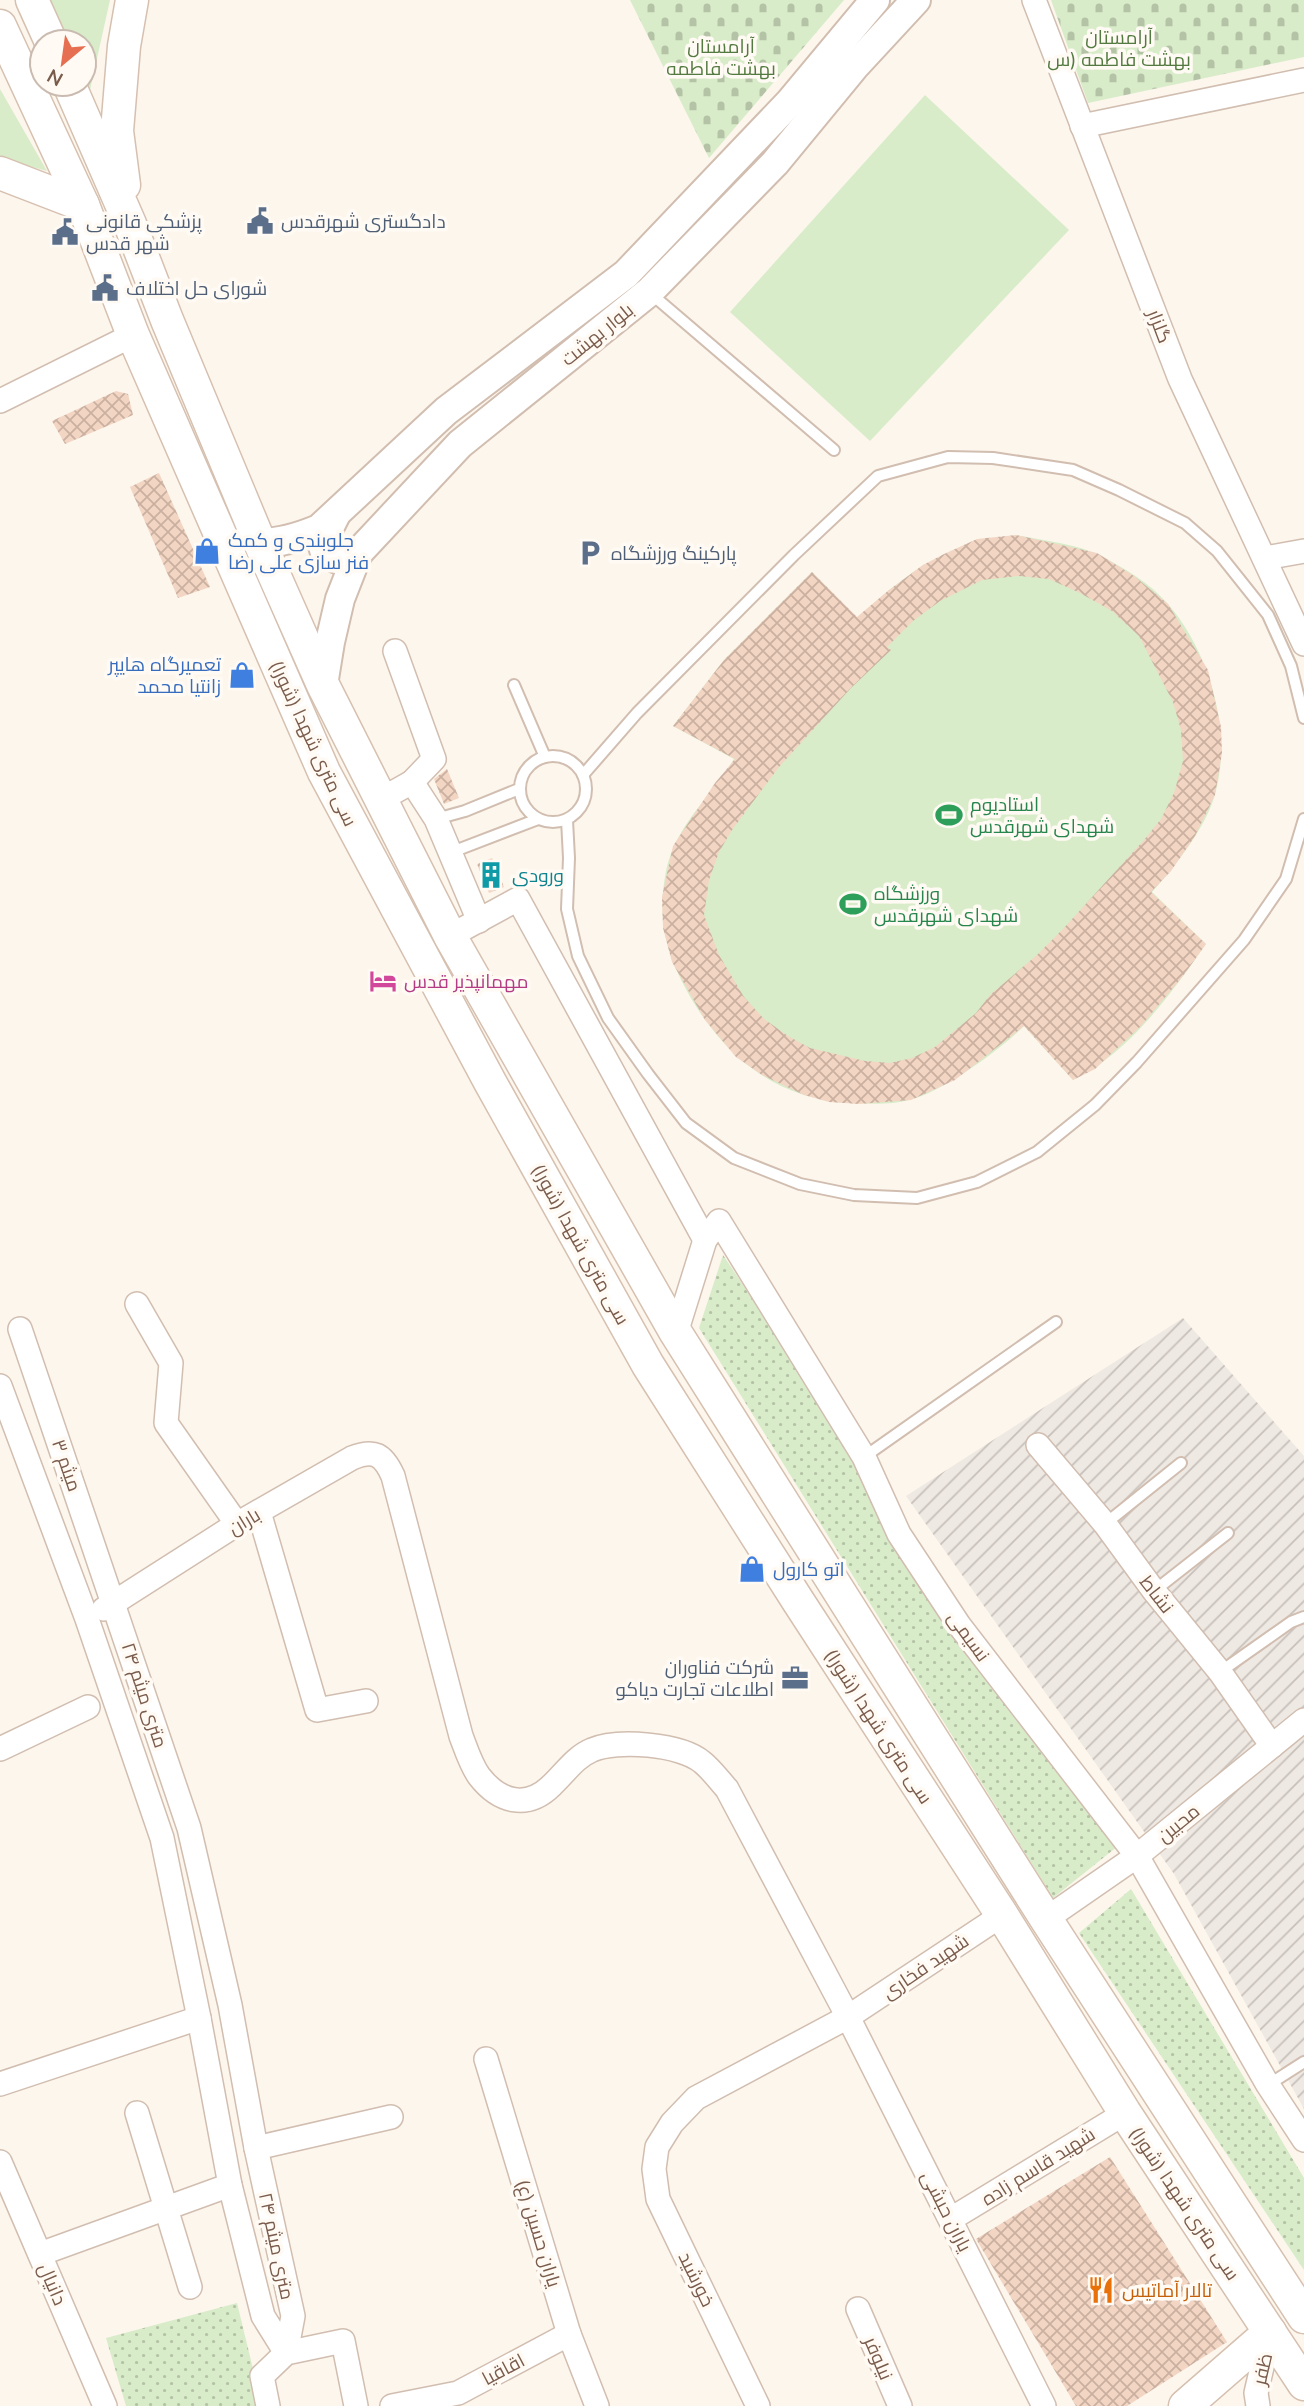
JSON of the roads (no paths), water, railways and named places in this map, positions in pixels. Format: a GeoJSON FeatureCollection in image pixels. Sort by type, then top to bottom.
{"type":"FeatureCollection","features":[{"type":"Feature","properties":{"kind":"main road"},"geometry":{"type":"LineString","coordinates":[[32,0],[45,28]]}},
{"type":"Feature","properties":{"kind":"main road"},"geometry":{"type":"LineString","coordinates":[[130,225],[117,131],[124,46],[132,0]]}},
{"type":"Feature","properties":{"kind":"main road","name":"سی متری شهدا (شورا)"},"geometry":{"type":"LineString","coordinates":[[0,26],[83,205],[133,335],[324,772],[497,1094],[648,1365],[1002,1915],[1125,2113],[1304,2384]]}},
{"type":"Feature","properties":{"kind":"main road","name":"سی متری شهدا (شورا)"},"geometry":{"type":"LineString","coordinates":[[75,98],[130,225],[260,544],[323,685],[450,936],[676,1333],[1046,1919],[1304,2317]]}},
{"type":"Feature","properties":{"kind":"main road"},"geometry":{"type":"LineString","coordinates":[[0,173],[83,205]]}},
{"type":"Feature","properties":{"kind":"main road"},"geometry":{"type":"LineString","coordinates":[[133,335],[167,320]]}},
{"type":"Feature","properties":{"kind":"main road"},"geometry":{"type":"LineString","coordinates":[[648,1365],[676,1333]]}},
{"type":"Feature","properties":{"kind":"main road"},"geometry":{"type":"LineString","coordinates":[[1185,2406],[1270,2332]]}},
{"type":"Feature","properties":{"kind":"street","name":"بلوار بهشت"},"geometry":{"type":"LineString","coordinates":[[260,544],[300,537],[318,529],[446,411],[626,274],[790,102],[875,0]]}},
{"type":"Feature","properties":{"kind":"street","name":"بلوار بهشت"},"geometry":{"type":"LineString","coordinates":[[323,685],[340,599],[358,553],[460,444],[645,295],[775,163],[854,67],[916,0]]}},
{"type":"Feature","properties":{"kind":"street","name":"گلزار"},"geometry":{"type":"LineString","coordinates":[[1034,0],[1180,379],[1304,644]]}},
{"type":"Feature","properties":{"kind":"street"},"geometry":{"type":"LineString","coordinates":[[1082,125],[1304,80]]}},
{"type":"Feature","properties":{"kind":"street"},"geometry":{"type":"LineString","coordinates":[[626,274],[645,295]]}},
{"type":"Feature","properties":{"kind":"street"},"geometry":{"type":"LineString","coordinates":[[0,401],[133,335]]}},
{"type":"Feature","properties":{"kind":"street"},"geometry":{"type":"LineString","coordinates":[[335,516],[322,542],[326,553],[337,559],[358,553]]}},
{"type":"Feature","properties":{"kind":"street"},"geometry":{"type":"LineString","coordinates":[[1265,558],[1304,551]]}},
{"type":"Feature","properties":{"kind":"street"},"geometry":{"type":"LineString","coordinates":[[380,800],[412,782],[434,759],[395,651]]}},
{"type":"Feature","properties":{"kind":"street"},"geometry":{"type":"LineString","coordinates":[[412,782],[436,819],[452,852],[479,921]]}},
{"type":"Feature","properties":{"kind":"street"},"geometry":{"type":"LineString","coordinates":[[450,936],[518,899],[705,1240],[676,1333]]}},
{"type":"Feature","properties":{"kind":"street","name":"نسیمی"},"geometry":{"type":"LineString","coordinates":[[705,1240],[719,1221],[864,1457],[900,1534],[960,1625],[1137,1856],[1268,2085],[1304,2140]]}},
{"type":"Feature","properties":{"kind":"street"},"geometry":{"type":"LineString","coordinates":[[136,1304],[171,1363],[166,1423],[237,1524]]}},
{"type":"Feature","properties":{"kind":"street","name":"میثم ۳"},"geometry":{"type":"LineString","coordinates":[[20,1329],[114,1602]]}},
{"type":"Feature","properties":{"kind":"street","name":"میثم ۳"},"geometry":{"type":"LineString","coordinates":[[0,1386],[87,1619]]}},
{"type":"Feature","properties":{"kind":"street","name":"نشاط"},"geometry":{"type":"LineString","coordinates":[[1038,1445],[1105,1524],[1154,1591],[1220,1672],[1272,1746]]}},
{"type":"Feature","properties":{"kind":"street","name":"باران"},"geometry":{"type":"LineString","coordinates":[[87,1619],[237,1524],[352,1458],[367,1452],[379,1456]]}},
{"type":"Feature","properties":{"kind":"street","name":"یاران حبشی"},"geometry":{"type":"LineString","coordinates":[[379,1456],[393,1476],[461,1737],[478,1775],[499,1795],[516,1801],[534,1798],[550,1788],[575,1760],[592,1750],[641,1743],[700,1760],[727,1789],[848,2017],[1044,2406]]}},
{"type":"Feature","properties":{"kind":"street"},"geometry":{"type":"LineString","coordinates":[[259,1512],[317,1710],[366,1702]]}},
{"type":"Feature","properties":{"kind":"street","name":"۲۴ متری میثم"},"geometry":{"type":"LineString","coordinates":[[114,1602],[189,1828],[230,2005],[256,2148],[293,2316],[286,2353]]}},
{"type":"Feature","properties":{"kind":"street","name":"۲۴ متری میثم"},"geometry":{"type":"LineString","coordinates":[[87,1619],[162,1838],[200,2018],[230,2185],[262,2316],[286,2353]]}},
{"type":"Feature","properties":{"kind":"street"},"geometry":{"type":"LineString","coordinates":[[0,1749],[88,1707]]}},
{"type":"Feature","properties":{"kind":"street","name":"محبین"},"geometry":{"type":"LineString","coordinates":[[1046,1919],[1137,1856],[1304,1720]]}},
{"type":"Feature","properties":{"kind":"street"},"geometry":{"type":"LineString","coordinates":[[162,1838],[189,1828]]}},
{"type":"Feature","properties":{"kind":"street","name":"شهید فخاری"},"geometry":{"type":"LineString","coordinates":[[657,2147],[672,2123],[696,2098],[848,2017],[1002,1915]]}},
{"type":"Feature","properties":{"kind":"street"},"geometry":{"type":"LineString","coordinates":[[0,2084],[200,2018]]}},
{"type":"Feature","properties":{"kind":"street","name":"یاران حسین (ع)"},"geometry":{"type":"LineString","coordinates":[[486,2059],[569,2334],[597,2406]]}},
{"type":"Feature","properties":{"kind":"street"},"geometry":{"type":"LineString","coordinates":[[137,2113],[190,2287]]}},
{"type":"Feature","properties":{"kind":"street","name":"شهید قاسم زاده"},"geometry":{"type":"LineString","coordinates":[[951,2220],[1125,2113]]}},
{"type":"Feature","properties":{"kind":"street"},"geometry":{"type":"LineString","coordinates":[[256,2148],[391,2117]]}},
{"type":"Feature","properties":{"kind":"street","name":"خورشید"},"geometry":{"type":"LineString","coordinates":[[657,2147],[654,2169],[658,2199],[758,2406]]}},
{"type":"Feature","properties":{"kind":"street","name":"دانیال"},"geometry":{"type":"LineString","coordinates":[[0,2162],[105,2406]]}},
{"type":"Feature","properties":{"kind":"street"},"geometry":{"type":"LineString","coordinates":[[40,2254],[230,2185]]}},
{"type":"Feature","properties":{"kind":"street","name":"نیلوفر"},"geometry":{"type":"LineString","coordinates":[[858,2309],[900,2406]]}},
{"type":"Feature","properties":{"kind":"street","name":"ظفر"},"geometry":{"type":"LineString","coordinates":[[1258,2406],[1256,2393],[1270,2332]]}},
{"type":"Feature","properties":{"kind":"street","name":"اقاقیا"},"geometry":{"type":"LineString","coordinates":[[392,2406],[458,2393],[569,2334]]}},
{"type":"Feature","properties":{"kind":"street"},"geometry":{"type":"LineString","coordinates":[[268,2406],[262,2376],[286,2353],[343,2341],[356,2406]]}},
{"type":"Feature","properties":{"kind":"lane"},"geometry":{"type":"LineString","coordinates":[[645,295],[834,450]]}},
{"type":"Feature","properties":{"kind":"lane"},"geometry":{"type":"LineString","coordinates":[[583,775],[647,703],[794,555],[878,476],[948,457],[993,458],[1073,470],[1185,523],[1217,551],[1268,615],[1291,666],[1304,718]]}},
{"type":"Feature","properties":{"kind":"lane"},"geometry":{"type":"LineString","coordinates":[[514,685],[545,757]]}},
{"type":"Feature","properties":{"kind":"lane"},"geometry":{"type":"LineString","coordinates":[[452,852],[537,819],[557,822],[576,814],[586,795],[583,775],[567,759],[556,756],[535,761],[521,778],[519,789],[524,806],[537,819]]}},
{"type":"Feature","properties":{"kind":"lane"},"geometry":{"type":"LineString","coordinates":[[436,819],[465,811],[519,789]]}},
{"type":"Feature","properties":{"kind":"lane"},"geometry":{"type":"LineString","coordinates":[[567,820],[567,909],[578,956],[608,1018],[686,1123],[734,1158],[800,1184],[853,1195],[918,1198],[977,1182],[1037,1152],[1095,1105],[1146,1053],[1244,940],[1286,878],[1304,819]]}},
{"type":"Feature","properties":{"kind":"lane"},"geometry":{"type":"LineString","coordinates":[[864,1457],[1056,1322]]}},
{"type":"Feature","properties":{"kind":"lane"},"geometry":{"type":"LineString","coordinates":[[1105,1524],[1181,1463]]}},
{"type":"Feature","properties":{"kind":"lane"},"geometry":{"type":"LineString","coordinates":[[1154,1591],[1228,1533]]}},
{"type":"Feature","properties":{"kind":"lane"},"geometry":{"type":"LineString","coordinates":[[1220,1672],[1291,1622],[1304,1617]]}},
{"type":"Feature","properties":{"kind":"lane"},"geometry":{"type":"LineString","coordinates":[[1268,2085],[1304,2062]]}},
{"type":"Feature","properties":{"kind":"place","name":"دادگستری شهرقدس"},"geometry":{"type":"Point","coordinates":[260,221]}},
{"type":"Feature","properties":{"kind":"place","name":"پزشکی قانونی شهر قدس"},"geometry":{"type":"Point","coordinates":[65,232]}},
{"type":"Feature","properties":{"kind":"place","name":"شورای حل اختلاف"},"geometry":{"type":"Point","coordinates":[105,288]}},
{"type":"Feature","properties":{"kind":"place","name":"جلوبندی و کمک فنر سازی علی رضا"},"geometry":{"type":"Point","coordinates":[207,551]}},
{"type":"Feature","properties":{"kind":"place","name":"پارکینگ ورزشگاه"},"geometry":{"type":"Point","coordinates":[590,553]}},
{"type":"Feature","properties":{"kind":"place","name":"تعمیرگاه هایپر زانتیا محمد"},"geometry":{"type":"Point","coordinates":[242,675]}},
{"type":"Feature","properties":{"kind":"place","name":"استادیوم شهدای شهرقدس"},"geometry":{"type":"Point","coordinates":[949,815]}},
{"type":"Feature","properties":{"kind":"place","name":"ورودی"},"geometry":{"type":"Point","coordinates":[491,875]}},
{"type":"Feature","properties":{"kind":"place","name":"ورزشگاه شهدای شهرقدس"},"geometry":{"type":"Point","coordinates":[853,904]}},
{"type":"Feature","properties":{"kind":"place","name":"مهمانپذیر قدس"},"geometry":{"type":"Point","coordinates":[383,981]}},
{"type":"Feature","properties":{"kind":"place","name":"اتو کارول"},"geometry":{"type":"Point","coordinates":[752,1569]}},
{"type":"Feature","properties":{"kind":"place","name":"شرکت فناوران اطلاعات تجارت دیاکو"},"geometry":{"type":"Point","coordinates":[795,1678]}},
{"type":"Feature","properties":{"kind":"place","name":"تالار آماتیس"},"geometry":{"type":"Point","coordinates":[1101,2290]}},
{"type":"Feature","properties":{"kind":"park label","name":"آرامستان بهشت فاطمه (س"},"geometry":{"type":"Point","coordinates":[1119,48]}},
{"type":"Feature","properties":{"kind":"park label","name":"آرامستان بهشت فاطمه"},"geometry":{"type":"Point","coordinates":[721,57]}}]}
